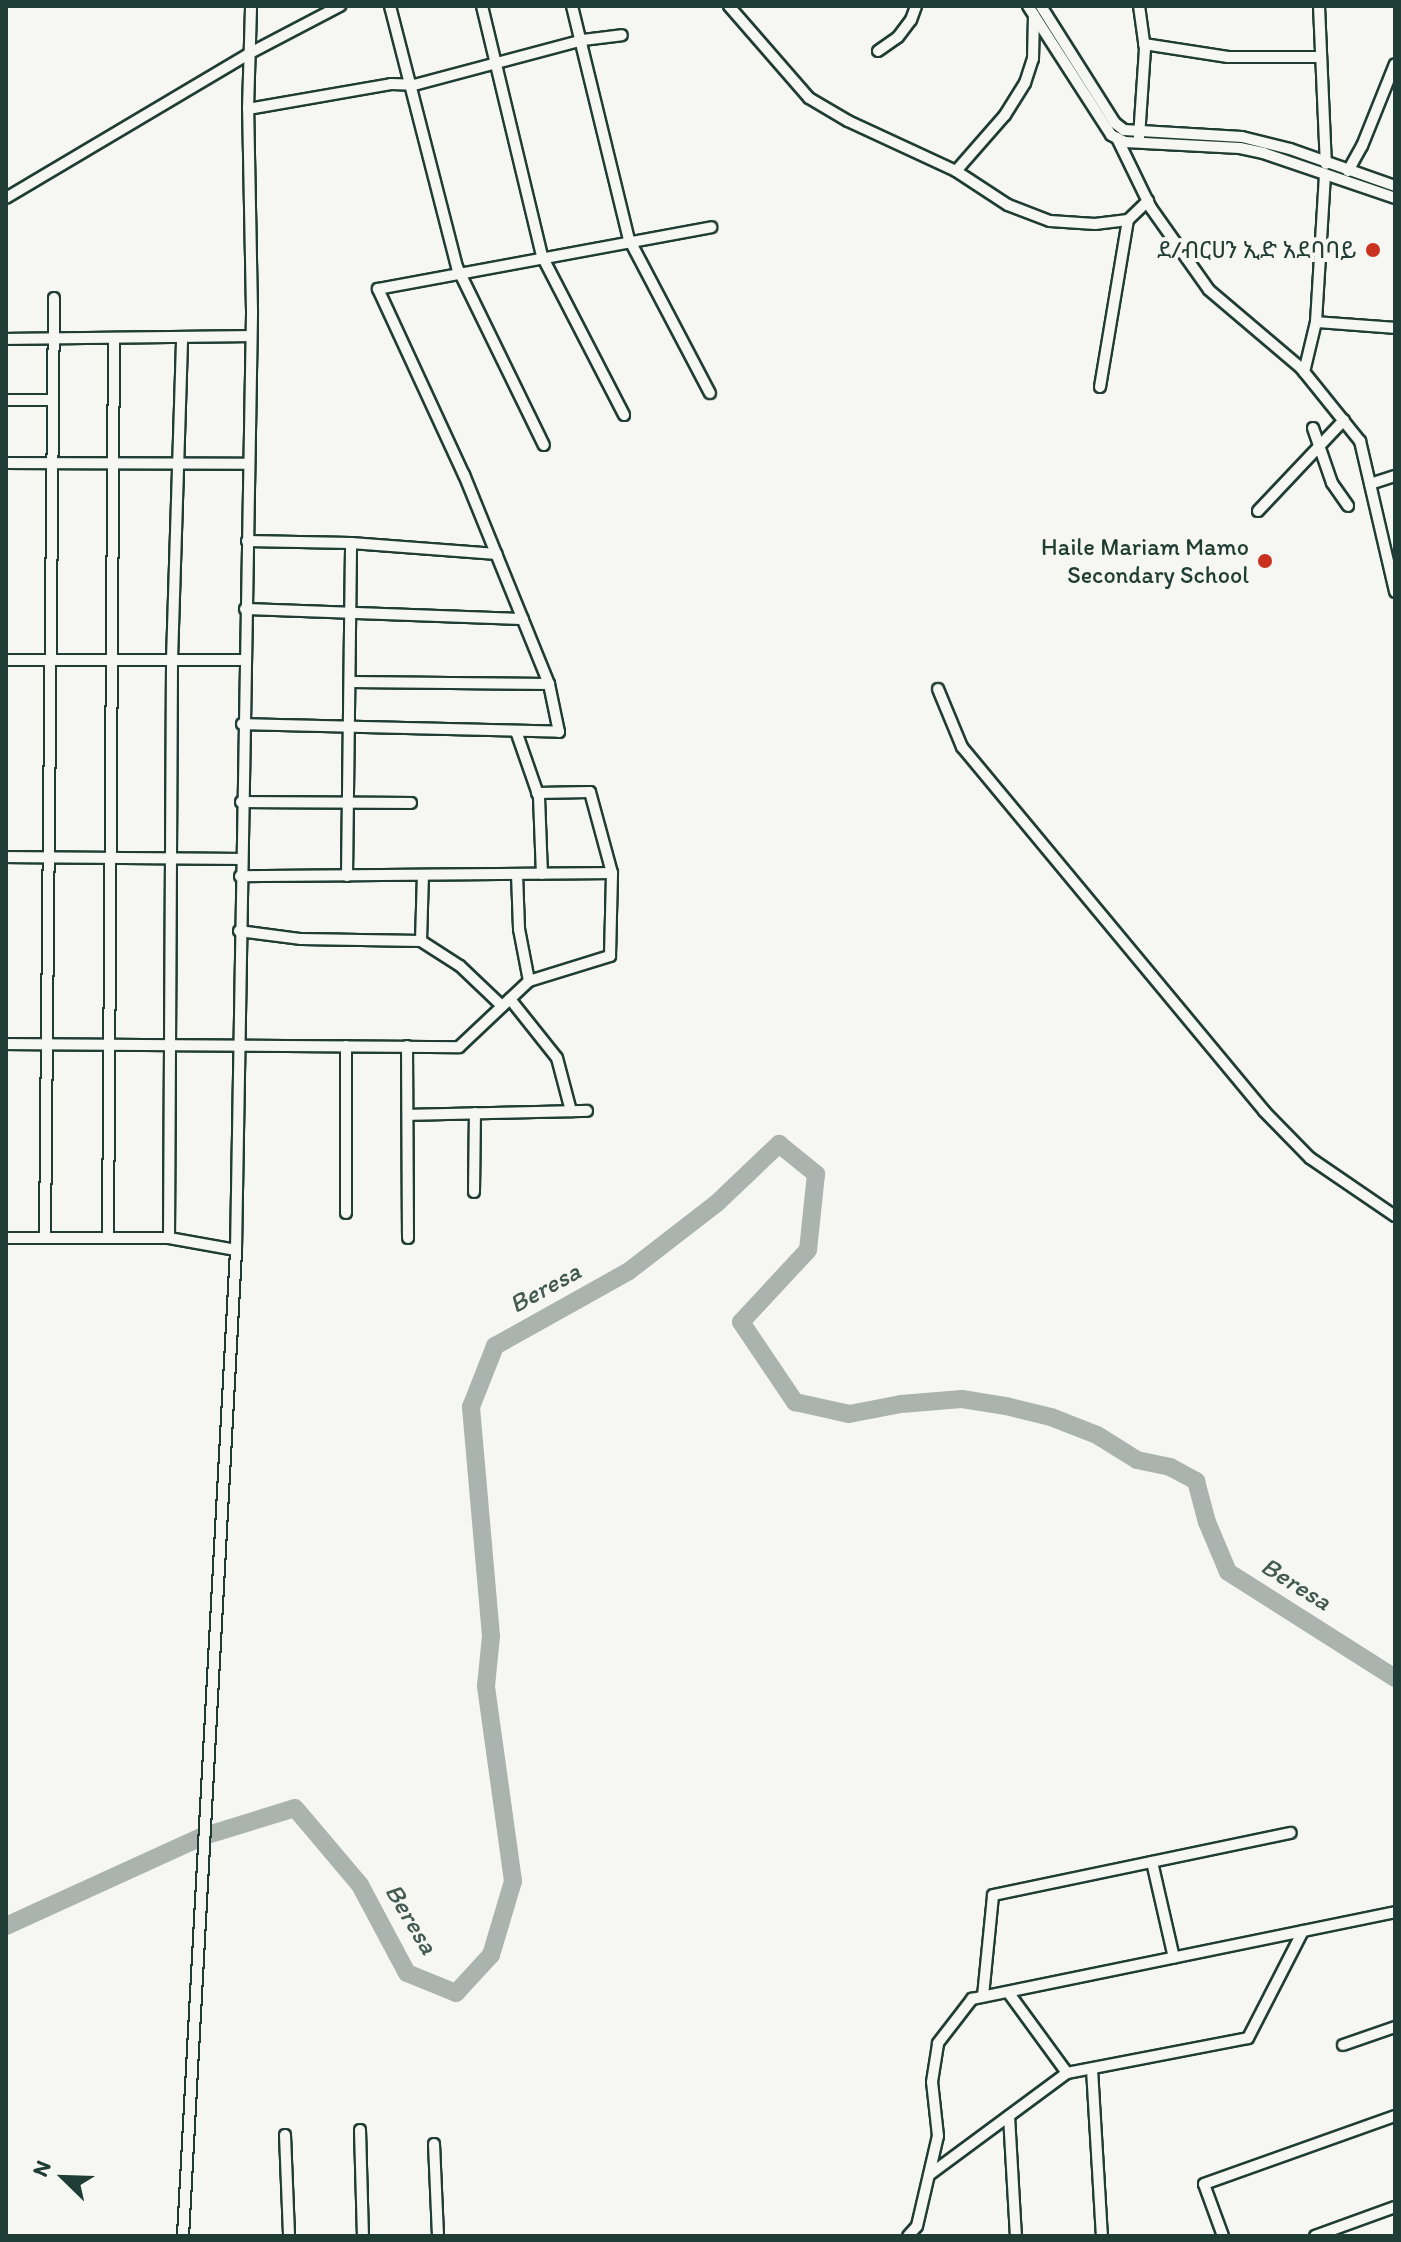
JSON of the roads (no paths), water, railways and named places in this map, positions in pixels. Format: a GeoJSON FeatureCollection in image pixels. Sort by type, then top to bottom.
{"type":"FeatureCollection","features":[{"type":"Feature","properties":{"kind":"street"},"geometry":{"type":"LineString","coordinates":[[183,2236],[236,1250],[242,724],[251,336],[248,109],[251,6]]}},
{"type":"Feature","properties":{"kind":"street"},"geometry":{"type":"LineString","coordinates":[[6,198],[250,53],[340,6]]}},
{"type":"Feature","properties":{"kind":"street"},"geometry":{"type":"LineString","coordinates":[[390,6],[459,271],[544,445]]}},
{"type":"Feature","properties":{"kind":"street"},"geometry":{"type":"LineString","coordinates":[[482,6],[542,256],[624,415]]}},
{"type":"Feature","properties":{"kind":"street"},"geometry":{"type":"LineString","coordinates":[[572,6],[583,40],[629,239],[710,393]]}},
{"type":"Feature","properties":{"kind":"street"},"geometry":{"type":"LineString","coordinates":[[729,6],[809,98],[956,171],[1008,205],[1050,221],[1095,224],[1128,220],[1148,201]]}},
{"type":"Feature","properties":{"kind":"street"},"geometry":{"type":"LineString","coordinates":[[878,51],[898,37],[911,20],[916,6]]}},
{"type":"Feature","properties":{"kind":"street"},"geometry":{"type":"LineString","coordinates":[[1139,6],[1144,44],[1139,137]]}},
{"type":"Feature","properties":{"kind":"street"},"geometry":{"type":"LineString","coordinates":[[1304,372],[1316,322],[1326,169],[1319,6]]}},
{"type":"Feature","properties":{"kind":"street"},"geometry":{"type":"LineString","coordinates":[[956,171],[1005,115],[1025,83],[1033,59],[1034,9]]}},
{"type":"Feature","properties":{"kind":"street"},"geometry":{"type":"LineString","coordinates":[[1034,9],[1115,123],[1139,137]]}},
{"type":"Feature","properties":{"kind":"street"},"geometry":{"type":"LineString","coordinates":[[1034,9],[1096,115],[1117,138],[1148,201],[1209,290],[1304,372],[1360,441],[1395,592]]}},
{"type":"Feature","properties":{"kind":"street"},"geometry":{"type":"LineString","coordinates":[[248,109],[391,84],[409,85],[583,40],[622,35]]}},
{"type":"Feature","properties":{"kind":"street"},"geometry":{"type":"LineString","coordinates":[[1144,44],[1228,57],[1321,57]]}},
{"type":"Feature","properties":{"kind":"street"},"geometry":{"type":"LineString","coordinates":[[1348,171],[1362,146],[1395,64]]}},
{"type":"Feature","properties":{"kind":"street"},"geometry":{"type":"LineString","coordinates":[[1117,138],[1242,137],[1395,198]]}},
{"type":"Feature","properties":{"kind":"street"},"geometry":{"type":"LineString","coordinates":[[1326,169],[1348,171],[1395,186]]}},
{"type":"Feature","properties":{"kind":"street"},"geometry":{"type":"LineString","coordinates":[[1100,387],[1128,220]]}},
{"type":"Feature","properties":{"kind":"street"},"geometry":{"type":"LineString","coordinates":[[242,724],[559,732],[549,684],[497,554],[378,289],[629,239],[711,227]]}},
{"type":"Feature","properties":{"kind":"street"},"geometry":{"type":"LineString","coordinates":[[45,1238],[54,298]]}},
{"type":"Feature","properties":{"kind":"street"},"geometry":{"type":"LineString","coordinates":[[1316,322],[1395,328]]}},
{"type":"Feature","properties":{"kind":"street"},"geometry":{"type":"LineString","coordinates":[[6,339],[251,336]]}},
{"type":"Feature","properties":{"kind":"street"},"geometry":{"type":"LineString","coordinates":[[108,1238],[114,338]]}},
{"type":"Feature","properties":{"kind":"street"},"geometry":{"type":"LineString","coordinates":[[169,1238],[172,660],[182,338]]}},
{"type":"Feature","properties":{"kind":"street"},"geometry":{"type":"LineString","coordinates":[[6,400],[52,400]]}},
{"type":"Feature","properties":{"kind":"street"},"geometry":{"type":"LineString","coordinates":[[1258,511],[1344,420]]}},
{"type":"Feature","properties":{"kind":"street"},"geometry":{"type":"LineString","coordinates":[[1313,428],[1332,483],[1348,506]]}},
{"type":"Feature","properties":{"kind":"street"},"geometry":{"type":"LineString","coordinates":[[6,463],[248,464]]}},
{"type":"Feature","properties":{"kind":"street"},"geometry":{"type":"LineString","coordinates":[[1370,484],[1395,476]]}},
{"type":"Feature","properties":{"kind":"street"},"geometry":{"type":"LineString","coordinates":[[247,541],[351,543],[497,554]]}},
{"type":"Feature","properties":{"kind":"street"},"geometry":{"type":"LineString","coordinates":[[347,876],[351,543]]}},
{"type":"Feature","properties":{"kind":"street"},"geometry":{"type":"LineString","coordinates":[[245,609],[351,610],[523,619]]}},
{"type":"Feature","properties":{"kind":"street"},"geometry":{"type":"LineString","coordinates":[[6,660],[244,660]]}},
{"type":"Feature","properties":{"kind":"street"},"geometry":{"type":"LineString","coordinates":[[351,682],[549,684]]}},
{"type":"Feature","properties":{"kind":"street"},"geometry":{"type":"LineString","coordinates":[[938,689],[962,747],[1264,1111],[1310,1158],[1395,1216]]}},
{"type":"Feature","properties":{"kind":"street"},"geometry":{"type":"LineString","coordinates":[[516,731],[537,793],[542,874]]}},
{"type":"Feature","properties":{"kind":"street"},"geometry":{"type":"LineString","coordinates":[[6,1044],[459,1047],[529,981],[610,956],[612,873],[590,792],[537,793]]}},
{"type":"Feature","properties":{"kind":"street"},"geometry":{"type":"LineString","coordinates":[[241,802],[411,803]]}},
{"type":"Feature","properties":{"kind":"street"},"geometry":{"type":"LineString","coordinates":[[6,857],[240,859]]}},
{"type":"Feature","properties":{"kind":"street"},"geometry":{"type":"LineString","coordinates":[[240,876],[612,873]]}},
{"type":"Feature","properties":{"kind":"street"},"geometry":{"type":"LineString","coordinates":[[517,874],[519,929],[529,981]]}},
{"type":"Feature","properties":{"kind":"street"},"geometry":{"type":"LineString","coordinates":[[421,941],[423,875]]}},
{"type":"Feature","properties":{"kind":"street"},"geometry":{"type":"LineString","coordinates":[[239,931],[301,939],[421,941],[460,966],[506,1002],[557,1058],[571,1111]]}},
{"type":"Feature","properties":{"kind":"street"},"geometry":{"type":"LineString","coordinates":[[346,1046],[346,1213]]}},
{"type":"Feature","properties":{"kind":"street"},"geometry":{"type":"LineString","coordinates":[[407,1046],[408,1238]]}},
{"type":"Feature","properties":{"kind":"street"},"geometry":{"type":"LineString","coordinates":[[408,1115],[587,1111]]}},
{"type":"Feature","properties":{"kind":"street"},"geometry":{"type":"LineString","coordinates":[[474,1192],[475,1113]]}},
{"type":"Feature","properties":{"kind":"street"},"geometry":{"type":"LineString","coordinates":[[6,1238],[169,1238],[236,1250]]}},
{"type":"Feature","properties":{"kind":"street"},"geometry":{"type":"LineString","coordinates":[[983,1996],[993,1895],[1291,1833]]}},
{"type":"Feature","properties":{"kind":"street"},"geometry":{"type":"LineString","coordinates":[[1152,1862],[1174,1958]]}},
{"type":"Feature","properties":{"kind":"street"},"geometry":{"type":"LineString","coordinates":[[908,2236],[917,2226],[938,2136],[932,2082],[938,2043],[972,1999],[1395,1912]]}},
{"type":"Feature","properties":{"kind":"street"},"geometry":{"type":"LineString","coordinates":[[929,2175],[1067,2073],[1248,2038],[1303,1931]]}},
{"type":"Feature","properties":{"kind":"street"},"geometry":{"type":"LineString","coordinates":[[1008,1992],[1067,2073]]}},
{"type":"Feature","properties":{"kind":"street"},"geometry":{"type":"LineString","coordinates":[[1343,2045],[1395,2027]]}},
{"type":"Feature","properties":{"kind":"street"},"geometry":{"type":"LineString","coordinates":[[1092,2069],[1102,2236]]}},
{"type":"Feature","properties":{"kind":"street"},"geometry":{"type":"LineString","coordinates":[[1009,2116],[1016,2236]]}},
{"type":"Feature","properties":{"kind":"street"},"geometry":{"type":"LineString","coordinates":[[1223,2236],[1204,2184],[1395,2116]]}},
{"type":"Feature","properties":{"kind":"street"},"geometry":{"type":"LineString","coordinates":[[360,2130],[363,2236]]}},
{"type":"Feature","properties":{"kind":"street"},"geometry":{"type":"LineString","coordinates":[[285,2135],[289,2236]]}},
{"type":"Feature","properties":{"kind":"street"},"geometry":{"type":"LineString","coordinates":[[434,2144],[438,2236]]}},
{"type":"Feature","properties":{"kind":"street"},"geometry":{"type":"LineString","coordinates":[[1315,2236],[1395,2207]]}},
{"type":"Feature","properties":{"kind":"waterway","name":"Beresa"},"geometry":{"type":"LineString","coordinates":[[6,1926],[201,1837],[295,1808],[360,1885],[407,1973],[456,1993],[491,1955],[513,1881],[486,1686],[491,1636],[471,1407],[495,1346],[629,1271],[717,1203],[779,1144],[816,1174],[808,1250],[741,1322],[795,1402],[849,1414],[901,1404],[962,1399],[1006,1406],[1051,1417],[1097,1435],[1137,1460],[1170,1467],[1196,1481],[1207,1522],[1228,1572],[1395,1678]]}},
{"type":"Feature","properties":{"kind":"place","name":"ደ/ብርሀን ኢድ አደባባይ"},"geometry":{"type":"Point","coordinates":[1373,250]}},
{"type":"Feature","properties":{"kind":"place","name":"Haile Mariam Mamo Secondary School"},"geometry":{"type":"Point","coordinates":[1265,561]}}]}
